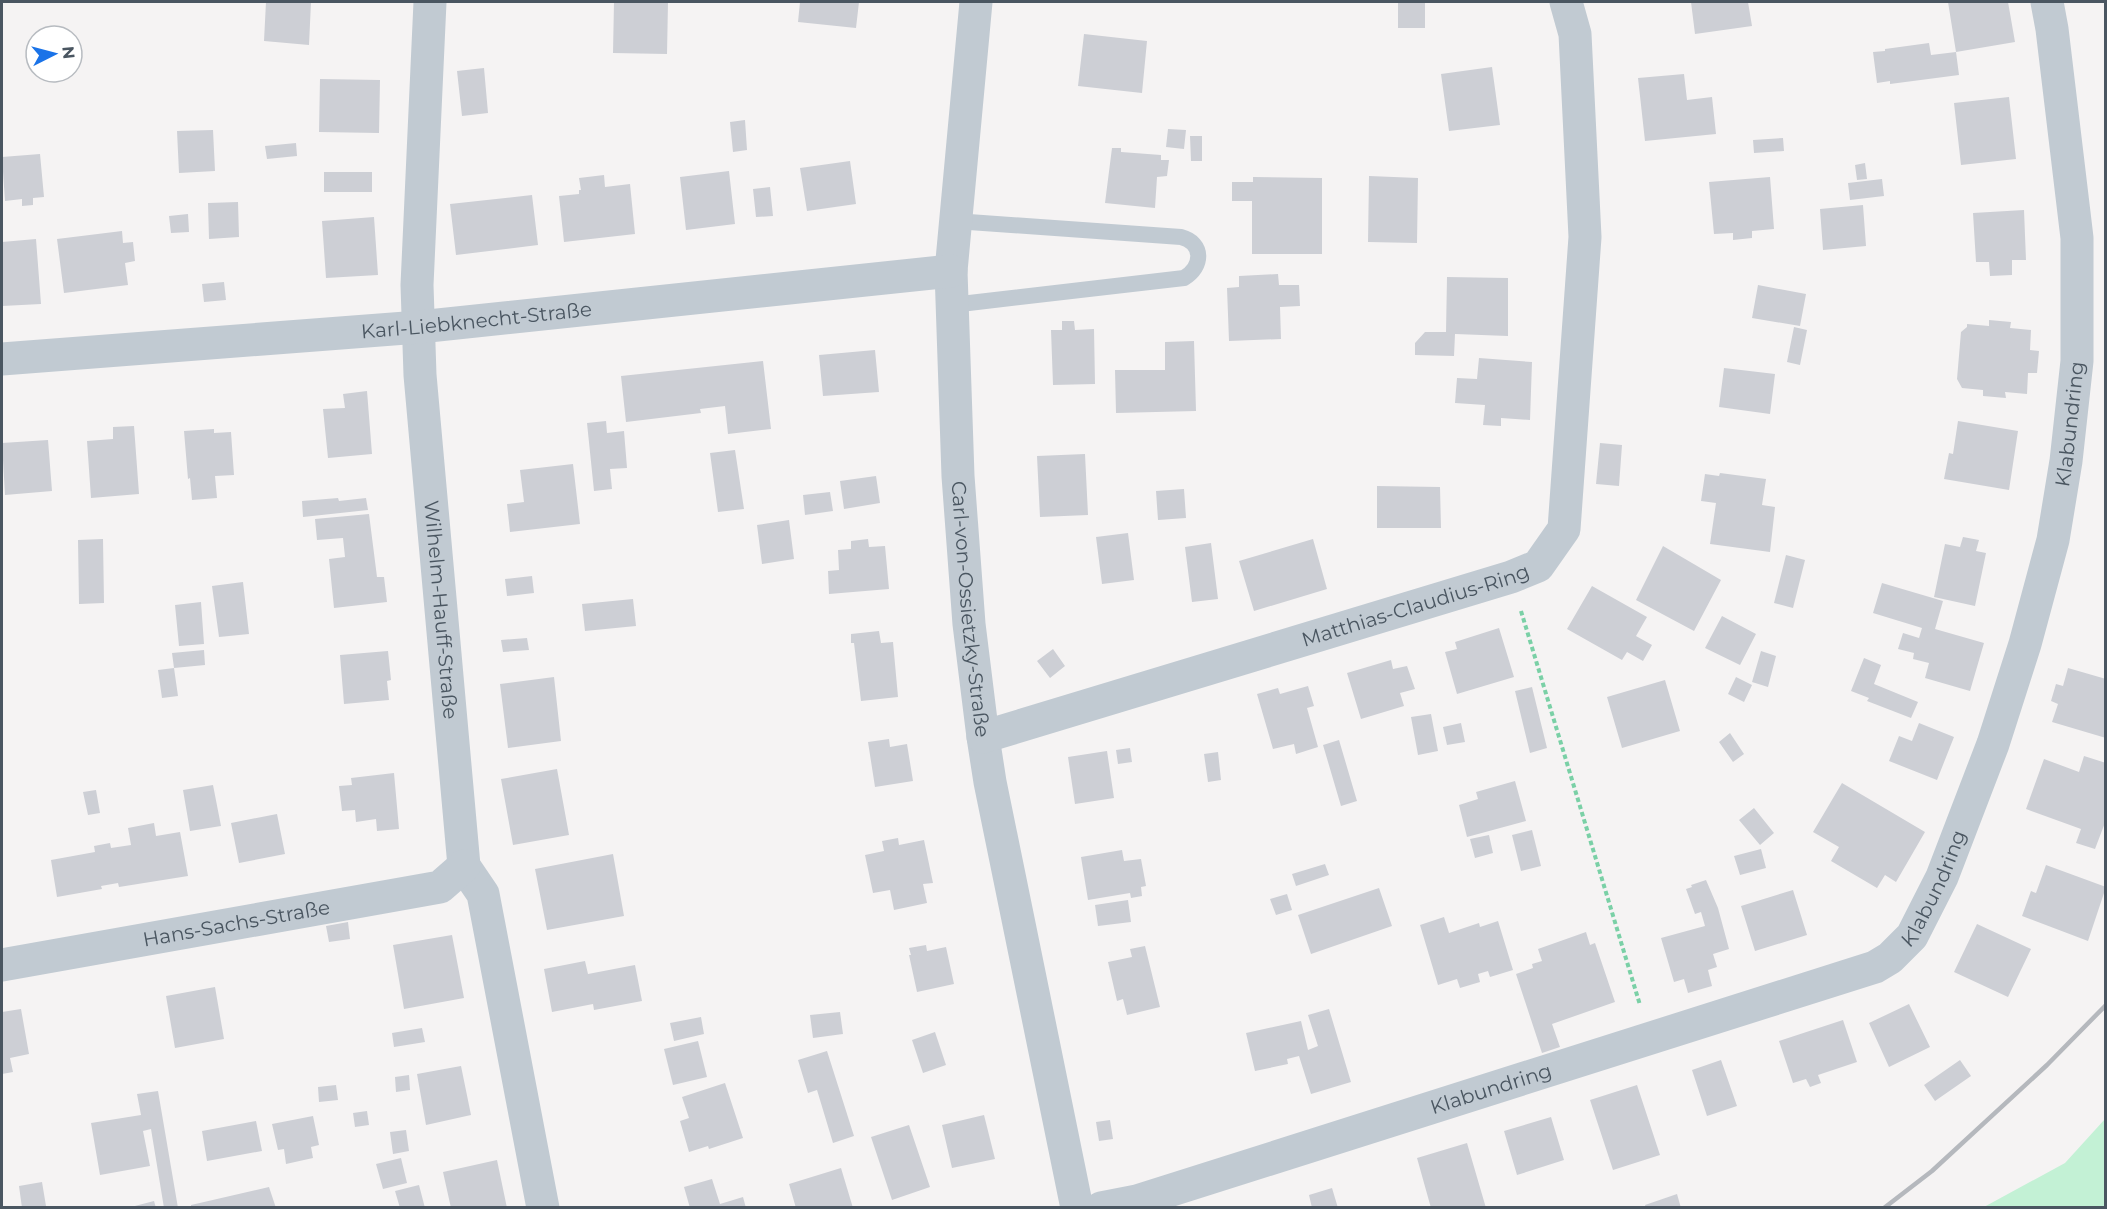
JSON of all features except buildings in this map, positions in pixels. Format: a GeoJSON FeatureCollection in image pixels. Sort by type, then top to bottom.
{"type":"FeatureCollection","features":[{"type":"Feature","properties":{"kind":"street","name":"Wilhelm-Hauff-Straße"},"geometry":{"type":"LineString","coordinates":[[430,2],[417,285],[418,327],[420,375],[464,866],[483,894],[543,1208]]}},
{"type":"Feature","properties":{"kind":"street","name":"Carl-von-Ossietzky-Straße"},"geometry":{"type":"LineString","coordinates":[[976,2],[951,271],[958,476],[969,624],[990,782],[1077,1208]]}},
{"type":"Feature","properties":{"kind":"street","name":"Matthias-Claudius-Ring"},"geometry":{"type":"LineString","coordinates":[[983,737],[1511,577],[1538,566],[1564,529],[1585,237],[1575,34],[1566,2]]}},
{"type":"Feature","properties":{"kind":"street","name":"Klabundring"},"geometry":{"type":"LineString","coordinates":[[1101,1208],[1137,1201],[1875,967],[1890,958],[1912,936],[1942,876],[1985,766],[2025,644],[2053,540],[2066,461],[2077,362],[2077,238],[2047,2]]}},
{"type":"Feature","properties":{"kind":"street","name":"Karl-Liebknecht-Straße"},"geometry":{"type":"LineString","coordinates":[[2,359],[418,327],[951,271]]}},
{"type":"Feature","properties":{"kind":"street","name":"Hans-Sachs-Straße"},"geometry":{"type":"LineString","coordinates":[[2,965],[440,887],[464,866]]}},
{"type":"Feature","properties":{"kind":"lane"},"geometry":{"type":"LineString","coordinates":[[952,305],[1184,278],[1192,273],[1198,259],[1194,244],[1180,237],[955,221]]}},
{"type":"Feature","properties":{"kind":"path"},"geometry":{"type":"LineString","coordinates":[[1511,577],[1650,1038]]}},
{"type":"Feature","properties":{"kind":"green space"},"geometry":{"type":"Polygon","coordinates":[[[2105,1119],[2105,1207],[1984,1207],[2065,1163],[2105,1119]]]}},
{"type":"Feature","properties":{"kind":"railway"},"geometry":{"type":"LineString","coordinates":[[1884,1208],[1932,1171],[2047,1065],[2106,1005]]}}]}
